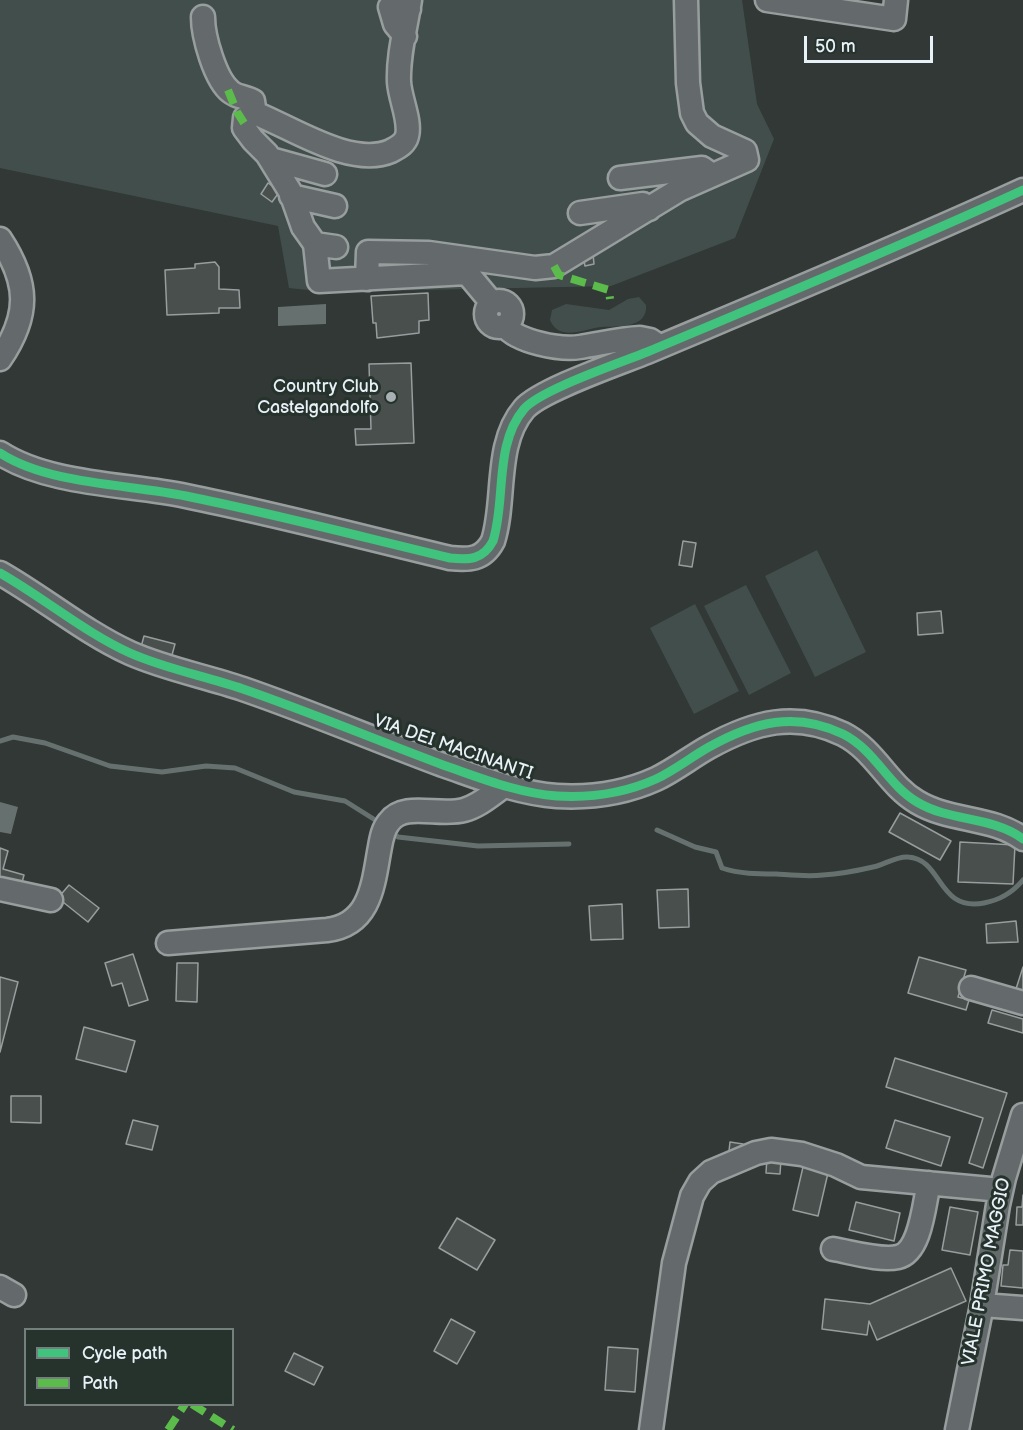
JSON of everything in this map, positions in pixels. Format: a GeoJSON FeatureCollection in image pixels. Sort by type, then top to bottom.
{"type":"FeatureCollection","features":[{"type":"Feature","properties":{"kind":"street"},"geometry":{"type":"LineString","coordinates":[[368,279],[368,252],[429,253],[535,268],[554,266],[679,190],[747,160],[746,151],[712,136],[703,129],[692,113],[688,83],[687,0]]}},
{"type":"Feature","properties":{"kind":"street"},"geometry":{"type":"LineString","coordinates":[[767,0],[828,5],[894,19],[896,0]]}},
{"type":"Feature","properties":{"kind":"street"},"geometry":{"type":"LineString","coordinates":[[252,113],[280,123],[327,147],[343,152],[377,155],[399,147],[405,142],[408,129],[399,82],[409,4]]}},
{"type":"Feature","properties":{"kind":"street"},"geometry":{"type":"LineString","coordinates":[[203,17],[205,39],[222,81],[232,94],[253,101],[254,108],[252,113],[245,118],[244,128],[271,159],[291,196],[303,227],[326,246],[319,281],[467,273],[492,303],[486,310],[486,319],[496,327],[506,326],[511,333],[523,339],[569,347],[640,338],[650,340],[660,346]]}},
{"type":"Feature","properties":{"kind":"street"},"geometry":{"type":"LineString","coordinates":[[271,159],[325,174]]}},
{"type":"Feature","properties":{"kind":"street"},"geometry":{"type":"LineString","coordinates":[[620,178],[702,168],[712,175]]}},
{"type":"Feature","properties":{"kind":"street"},"geometry":{"type":"LineString","coordinates":[[0,453],[26,466],[65,476],[185,496],[450,558],[474,559],[489,547],[495,535],[501,475],[514,427],[524,409],[542,396],[847,269],[1023,190]]}},
{"type":"Feature","properties":{"kind":"street"},"geometry":{"type":"LineString","coordinates":[[291,196],[335,206]]}},
{"type":"Feature","properties":{"kind":"street"},"geometry":{"type":"LineString","coordinates":[[580,213],[643,204],[649,209]]}},
{"type":"Feature","properties":{"kind":"street"},"geometry":{"type":"LineString","coordinates":[[0,239],[17,273],[23,303],[18,330],[0,358]]}},
{"type":"Feature","properties":{"kind":"street","name":"VIA DEI MACINANTI"},"geometry":{"type":"LineString","coordinates":[[0,573],[130,654],[242,688],[380,742],[504,786],[556,795],[610,793],[634,788],[657,778],[708,747],[749,728],[779,721],[805,722],[836,731],[856,742],[873,757],[905,793],[920,804],[934,810],[1004,828],[1023,839]]}},
{"type":"Feature","properties":{"kind":"street"},"geometry":{"type":"LineString","coordinates":[[168,943],[344,927],[360,913],[366,904],[374,882],[385,830],[395,816],[407,810],[445,813],[469,809],[504,786]]}},
{"type":"Feature","properties":{"kind":"street"},"geometry":{"type":"LineString","coordinates":[[0,889],[51,900]]}},
{"type":"Feature","properties":{"kind":"street"},"geometry":{"type":"LineString","coordinates":[[971,988],[1023,1003]]}},
{"type":"Feature","properties":{"kind":"street","name":"VIALE PRIMO MAGGIO"},"geometry":{"type":"LineString","coordinates":[[957,1430],[982,1305],[1001,1190],[1015,1166],[1023,1115]]}},
{"type":"Feature","properties":{"kind":"street"},"geometry":{"type":"LineString","coordinates":[[651,1430],[674,1263],[692,1196],[700,1182],[711,1172],[756,1153],[771,1150],[802,1154],[836,1165],[861,1177],[1001,1190]]}},
{"type":"Feature","properties":{"kind":"street"},"geometry":{"type":"LineString","coordinates":[[833,1249],[883,1257],[902,1255],[912,1247],[917,1237],[929,1183]]}},
{"type":"Feature","properties":{"kind":"street"},"geometry":{"type":"LineString","coordinates":[[982,1305],[1023,1308]]}},
{"type":"Feature","properties":{"kind":"shaded area"},"geometry":{"type":"Polygon","coordinates":[[[0,0],[742,0],[757,104],[774,139],[735,238],[611,286],[328,292],[289,288],[278,226],[0,168],[0,0]]]}},
{"type":"Feature","properties":{"kind":"shaded area"},"geometry":{"type":"Polygon","coordinates":[[[639,297],[646,305],[645,313],[637,322],[630,325],[566,332],[559,331],[550,320],[552,310],[566,304],[609,310],[628,299],[639,297]]]}},
{"type":"Feature","properties":{"kind":"shaded area"},"geometry":{"type":"Polygon","coordinates":[[[326,304],[326,324],[278,326],[278,307],[326,304]]]}},
{"type":"Feature","properties":{"kind":"shaded area"},"geometry":{"type":"Polygon","coordinates":[[[817,550],[866,652],[815,677],[765,576],[817,550]]]}},
{"type":"Feature","properties":{"kind":"shaded area"},"geometry":{"type":"Polygon","coordinates":[[[746,585],[791,673],[749,695],[704,606],[746,585]]]}},
{"type":"Feature","properties":{"kind":"shaded area"},"geometry":{"type":"Polygon","coordinates":[[[695,604],[739,691],[694,714],[650,628],[695,604]]]}},
{"type":"Feature","properties":{"kind":"shaded area"},"geometry":{"type":"Polygon","coordinates":[[[0,802],[18,807],[11,834],[0,832],[0,802]]]}},
{"type":"Feature","properties":{"kind":"building"},"geometry":{"type":"Polygon","coordinates":[[[268,183],[280,191],[272,202],[261,194],[268,183]]]}},
{"type":"Feature","properties":{"kind":"building"},"geometry":{"type":"Polygon","coordinates":[[[593,254],[594,264],[585,266],[583,256],[593,254]]]}},
{"type":"Feature","properties":{"kind":"building"},"geometry":{"type":"Polygon","coordinates":[[[215,262],[219,267],[219,289],[239,290],[240,308],[219,308],[219,313],[167,315],[165,270],[195,268],[195,264],[215,262]]]}},
{"type":"Feature","properties":{"kind":"building"},"geometry":{"type":"Polygon","coordinates":[[[428,293],[429,320],[419,321],[419,333],[377,338],[376,323],[373,323],[371,296],[428,293]]]}},
{"type":"Feature","properties":{"kind":"building","name":"Country Club Castelgandolfo"},"geometry":{"type":"Polygon","coordinates":[[[411,363],[414,443],[356,445],[355,429],[371,429],[369,364],[411,363]]]}},
{"type":"Feature","properties":{"kind":"building"},"geometry":{"type":"Polygon","coordinates":[[[683,541],[696,543],[692,567],[679,565],[683,541]]]}},
{"type":"Feature","properties":{"kind":"building"},"geometry":{"type":"Polygon","coordinates":[[[941,611],[943,633],[918,635],[917,613],[941,611]]]}},
{"type":"Feature","properties":{"kind":"building"},"geometry":{"type":"Polygon","coordinates":[[[144,636],[175,644],[172,655],[141,647],[144,636]]]}},
{"type":"Feature","properties":{"kind":"building"},"geometry":{"type":"Polygon","coordinates":[[[900,813],[951,841],[940,860],[889,832],[900,813]]]}},
{"type":"Feature","properties":{"kind":"building"},"geometry":{"type":"Polygon","coordinates":[[[960,842],[1015,845],[1013,884],[958,882],[960,842]]]}},
{"type":"Feature","properties":{"kind":"building"},"geometry":{"type":"Polygon","coordinates":[[[0,848],[8,851],[3,869],[24,875],[20,890],[0,884],[0,848]]]}},
{"type":"Feature","properties":{"kind":"building"},"geometry":{"type":"Polygon","coordinates":[[[69,885],[99,908],[88,922],[58,898],[69,885]]]}},
{"type":"Feature","properties":{"kind":"building"},"geometry":{"type":"Polygon","coordinates":[[[688,889],[689,927],[659,928],[657,890],[688,889]]]}},
{"type":"Feature","properties":{"kind":"building"},"geometry":{"type":"Polygon","coordinates":[[[622,904],[623,939],[591,940],[589,906],[622,904]]]}},
{"type":"Feature","properties":{"kind":"building"},"geometry":{"type":"Polygon","coordinates":[[[1016,921],[1018,942],[987,943],[986,924],[1016,921]]]}},
{"type":"Feature","properties":{"kind":"building"},"geometry":{"type":"Polygon","coordinates":[[[133,954],[148,1000],[129,1006],[122,983],[112,986],[105,963],[133,954]]]}},
{"type":"Feature","properties":{"kind":"building"},"geometry":{"type":"Polygon","coordinates":[[[919,957],[966,970],[958,997],[969,1000],[966,1010],[908,993],[919,957]]]}},
{"type":"Feature","properties":{"kind":"building"},"geometry":{"type":"Polygon","coordinates":[[[177,963],[198,963],[197,1002],[176,1001],[177,963]]]}},
{"type":"Feature","properties":{"kind":"building"},"geometry":{"type":"Polygon","coordinates":[[[1023,967],[1023,995],[1015,992],[1023,967]]]}},
{"type":"Feature","properties":{"kind":"building"},"geometry":{"type":"Polygon","coordinates":[[[0,977],[18,982],[0,1052],[0,977]]]}},
{"type":"Feature","properties":{"kind":"building"},"geometry":{"type":"Polygon","coordinates":[[[992,1010],[1023,1019],[1023,1033],[988,1023],[992,1010]]]}},
{"type":"Feature","properties":{"kind":"building"},"geometry":{"type":"Polygon","coordinates":[[[84,1027],[135,1041],[126,1072],[76,1059],[84,1027]]]}},
{"type":"Feature","properties":{"kind":"building"},"geometry":{"type":"Polygon","coordinates":[[[895,1058],[1007,1093],[983,1168],[969,1163],[983,1118],[886,1087],[895,1058]]]}},
{"type":"Feature","properties":{"kind":"building"},"geometry":{"type":"Polygon","coordinates":[[[11,1096],[41,1096],[41,1123],[11,1122],[11,1096]]]}},
{"type":"Feature","properties":{"kind":"building"},"geometry":{"type":"Polygon","coordinates":[[[133,1120],[158,1126],[152,1150],[126,1144],[133,1120]]]}},
{"type":"Feature","properties":{"kind":"building"},"geometry":{"type":"Polygon","coordinates":[[[895,1120],[950,1137],[941,1166],[886,1148],[895,1120]]]}},
{"type":"Feature","properties":{"kind":"building"},"geometry":{"type":"Polygon","coordinates":[[[730,1142],[743,1144],[742,1153],[729,1151],[730,1142]]]}},
{"type":"Feature","properties":{"kind":"building"},"geometry":{"type":"Polygon","coordinates":[[[767,1157],[781,1159],[780,1174],[766,1173],[767,1157]]]}},
{"type":"Feature","properties":{"kind":"building"},"geometry":{"type":"Polygon","coordinates":[[[803,1167],[828,1173],[818,1216],[793,1210],[803,1167]]]}},
{"type":"Feature","properties":{"kind":"building"},"geometry":{"type":"Polygon","coordinates":[[[1023,1195],[1023,1225],[1016,1225],[1017,1207],[1022,1207],[1023,1195]]]}},
{"type":"Feature","properties":{"kind":"building"},"geometry":{"type":"Polygon","coordinates":[[[856,1202],[900,1213],[894,1241],[849,1230],[856,1202]]]}},
{"type":"Feature","properties":{"kind":"building"},"geometry":{"type":"Polygon","coordinates":[[[950,1207],[978,1212],[970,1255],[942,1250],[950,1207]]]}},
{"type":"Feature","properties":{"kind":"building"},"geometry":{"type":"Polygon","coordinates":[[[457,1218],[495,1240],[477,1270],[439,1248],[457,1218]]]}},
{"type":"Feature","properties":{"kind":"building"},"geometry":{"type":"Polygon","coordinates":[[[1010,1250],[1023,1251],[1023,1288],[1001,1286],[1003,1265],[1008,1265],[1010,1250]]]}},
{"type":"Feature","properties":{"kind":"building"},"geometry":{"type":"Polygon","coordinates":[[[951,1268],[966,1301],[877,1340],[869,1321],[867,1335],[822,1329],[825,1299],[870,1304],[951,1268]]]}},
{"type":"Feature","properties":{"kind":"building"},"geometry":{"type":"Polygon","coordinates":[[[451,1319],[475,1332],[457,1364],[434,1351],[451,1319]]]}},
{"type":"Feature","properties":{"kind":"building"},"geometry":{"type":"Polygon","coordinates":[[[608,1347],[638,1349],[635,1392],[605,1390],[608,1347]]]}},
{"type":"Feature","properties":{"kind":"building"},"geometry":{"type":"Polygon","coordinates":[[[294,1353],[323,1367],[314,1385],[285,1371],[294,1353]]]}},
{"type":"Feature","properties":{"kind":"waterway"},"geometry":{"type":"LineString","coordinates":[[0,741],[13,737],[45,743],[110,766],[162,772],[206,766],[235,768],[294,792],[345,801],[380,823]]}},
{"type":"Feature","properties":{"kind":"waterway"},"geometry":{"type":"LineString","coordinates":[[657,830],[695,847],[716,852],[722,868],[749,873],[829,875],[877,866],[908,857],[928,866],[949,893],[957,900],[969,904],[990,902],[1001,898],[1023,880]]}},
{"type":"Feature","properties":{"kind":"waterway"},"geometry":{"type":"LineString","coordinates":[[390,831],[398,837],[478,846],[569,844]]}},
{"type":"Feature","properties":{"kind":"marked path"},"geometry":{"type":"LineString","coordinates":[[228,90],[244,123]]}},
{"type":"Feature","properties":{"kind":"marked path"},"geometry":{"type":"LineString","coordinates":[[554,266],[559,275],[609,290],[610,299]]}},
{"type":"Feature","properties":{"kind":"marked path"},"geometry":{"type":"LineString","coordinates":[[168,1430],[184,1406]]}},
{"type":"Feature","properties":{"kind":"marked path"},"geometry":{"type":"LineString","coordinates":[[195,1406],[233,1430]]}},
{"type":"Feature","properties":{"kind":"cycle path"},"geometry":{"type":"LineString","coordinates":[[0,453],[20,464],[65,478],[186,496],[450,558],[475,557],[485,552],[493,541],[508,439],[524,409],[533,402],[581,378],[836,272],[1023,190]]}},
{"type":"Feature","properties":{"kind":"cycle path"},"geometry":{"type":"LineString","coordinates":[[0,573],[96,635],[130,653],[158,664],[229,684],[443,765],[513,788],[557,796],[595,795],[620,791],[656,779],[709,747],[742,731],[775,722],[791,721],[825,727],[854,741],[907,795],[917,802],[943,813],[998,826],[1023,839]]}},
{"type":"Feature","properties":{"kind":"place","name":"Country Club Castelgandolfo"},"geometry":{"type":"Point","coordinates":[391,397]}}]}
